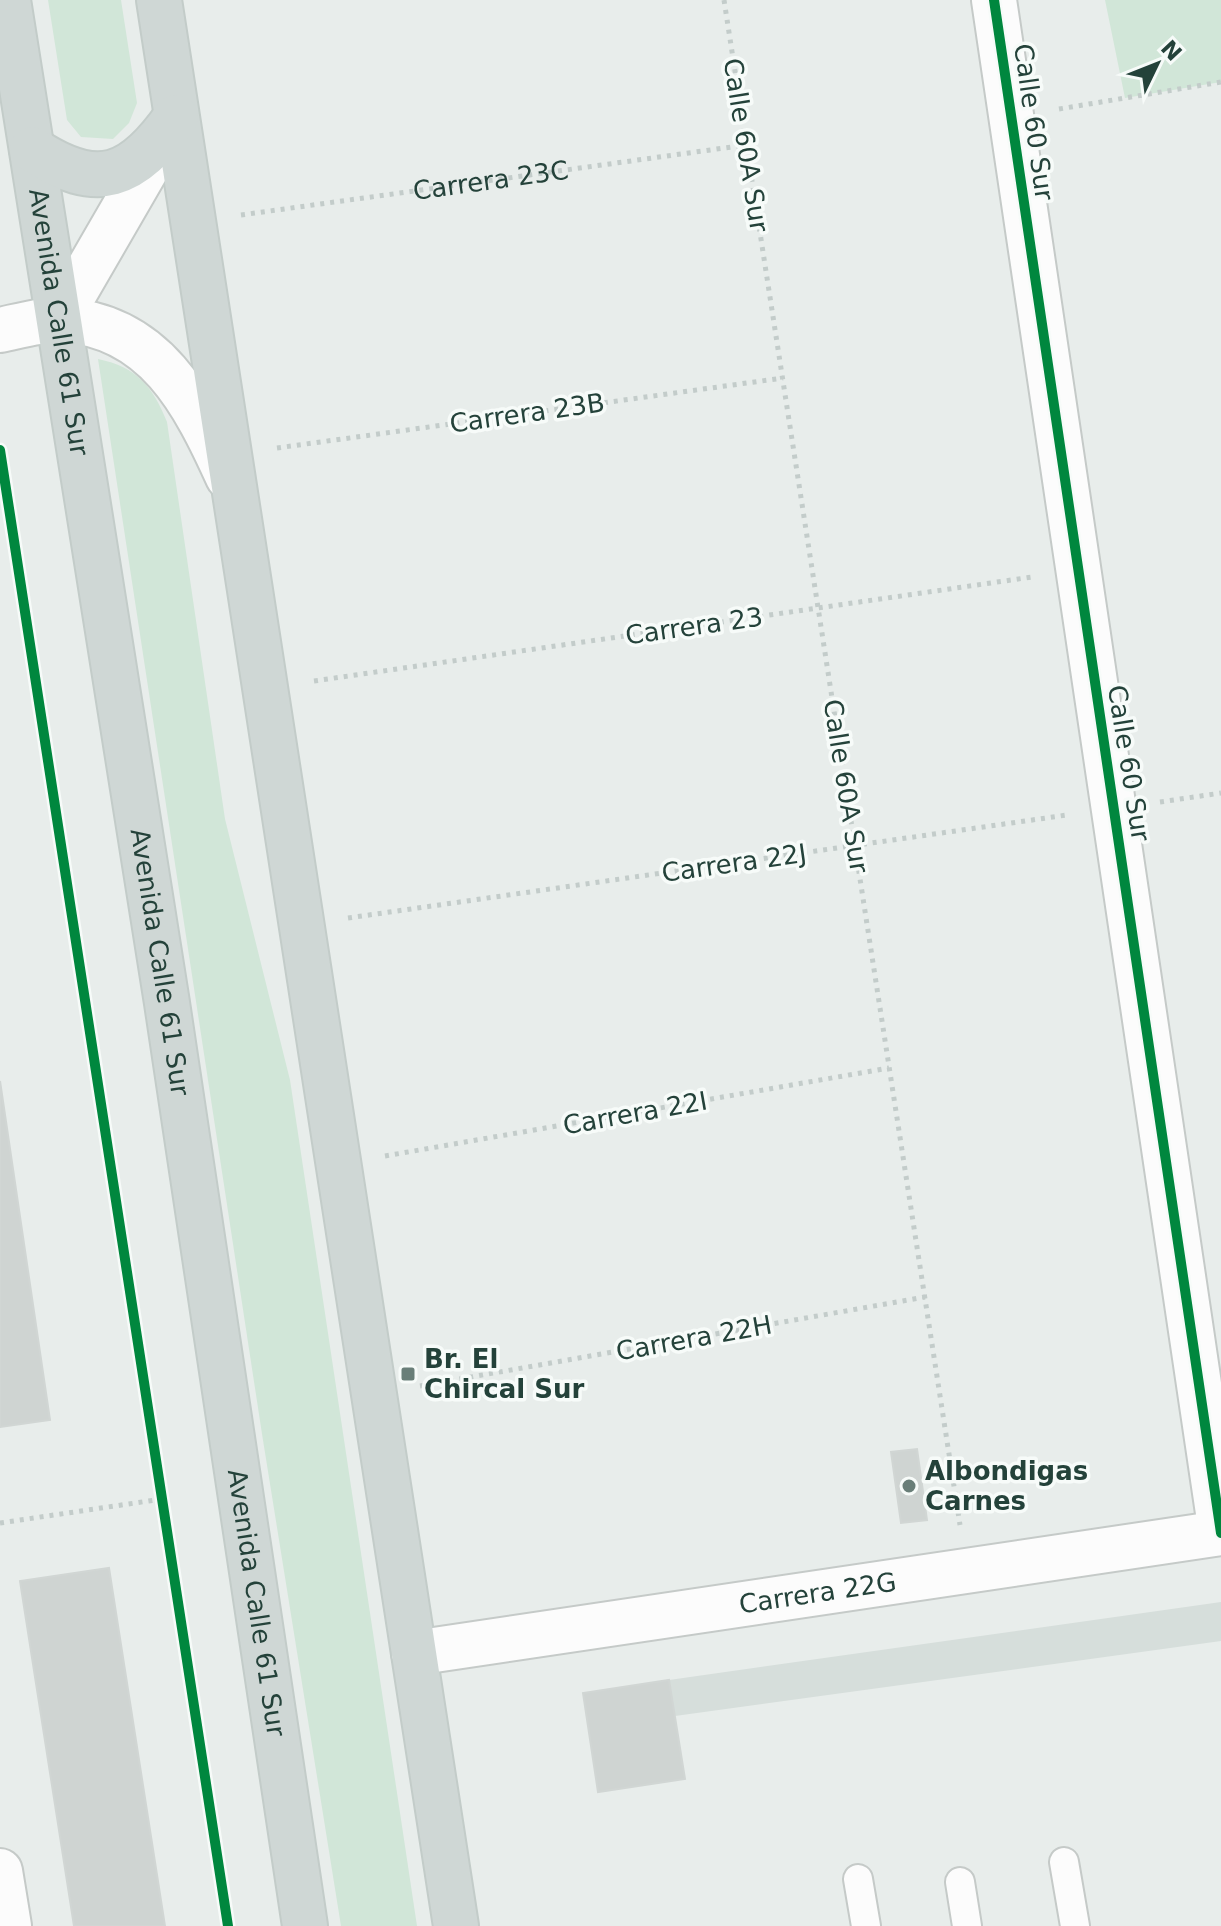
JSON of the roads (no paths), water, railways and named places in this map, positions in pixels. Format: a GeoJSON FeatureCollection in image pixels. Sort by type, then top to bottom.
{"type":"FeatureCollection","features":[{"type":"Feature","properties":{"kind":"main road","name":"Avenida Calle 61 Sur"},"geometry":{"type":"LineString","coordinates":[[8,0],[167,1003],[305,1926]]}},
{"type":"Feature","properties":{"kind":"main road"},"geometry":{"type":"LineString","coordinates":[[159,0],[456,1926]]}},
{"type":"Feature","properties":{"kind":"main road"},"geometry":{"type":"LineString","coordinates":[[32,149],[58,166],[88,175],[117,172],[140,161],[176,117]]}},
{"type":"Feature","properties":{"kind":"street","name":"Calle 60 Sur"},"geometry":{"type":"LineString","coordinates":[[994,0],[1221,1533]]}},
{"type":"Feature","properties":{"kind":"street"},"geometry":{"type":"LineString","coordinates":[[59,320],[176,117]]}},
{"type":"Feature","properties":{"kind":"street"},"geometry":{"type":"LineString","coordinates":[[0,330],[59,320],[95,325],[116,333],[163,365],[188,397],[235,494]]}},
{"type":"Feature","properties":{"kind":"street","name":"Carrera 22G"},"geometry":{"type":"LineString","coordinates":[[414,1653],[1221,1533]]}},
{"type":"Feature","properties":{"kind":"street"},"geometry":{"type":"LineString","coordinates":[[0,1871],[9,1926]]}},
{"type":"Feature","properties":{"kind":"lane"},"geometry":{"type":"LineString","coordinates":[[1064,1862],[1075,1926]]}},
{"type":"Feature","properties":{"kind":"lane"},"geometry":{"type":"LineString","coordinates":[[858,1879],[866,1926]]}},
{"type":"Feature","properties":{"kind":"lane"},"geometry":{"type":"LineString","coordinates":[[960,1882],[967,1926]]}},
{"type":"Feature","properties":{"kind":"place","name":"Br. El Chircal Sur"},"geometry":{"type":"Point","coordinates":[408,1374]}},
{"type":"Feature","properties":{"kind":"place","name":"Albondigas Carnes"},"geometry":{"type":"Point","coordinates":[909,1486]}}]}
